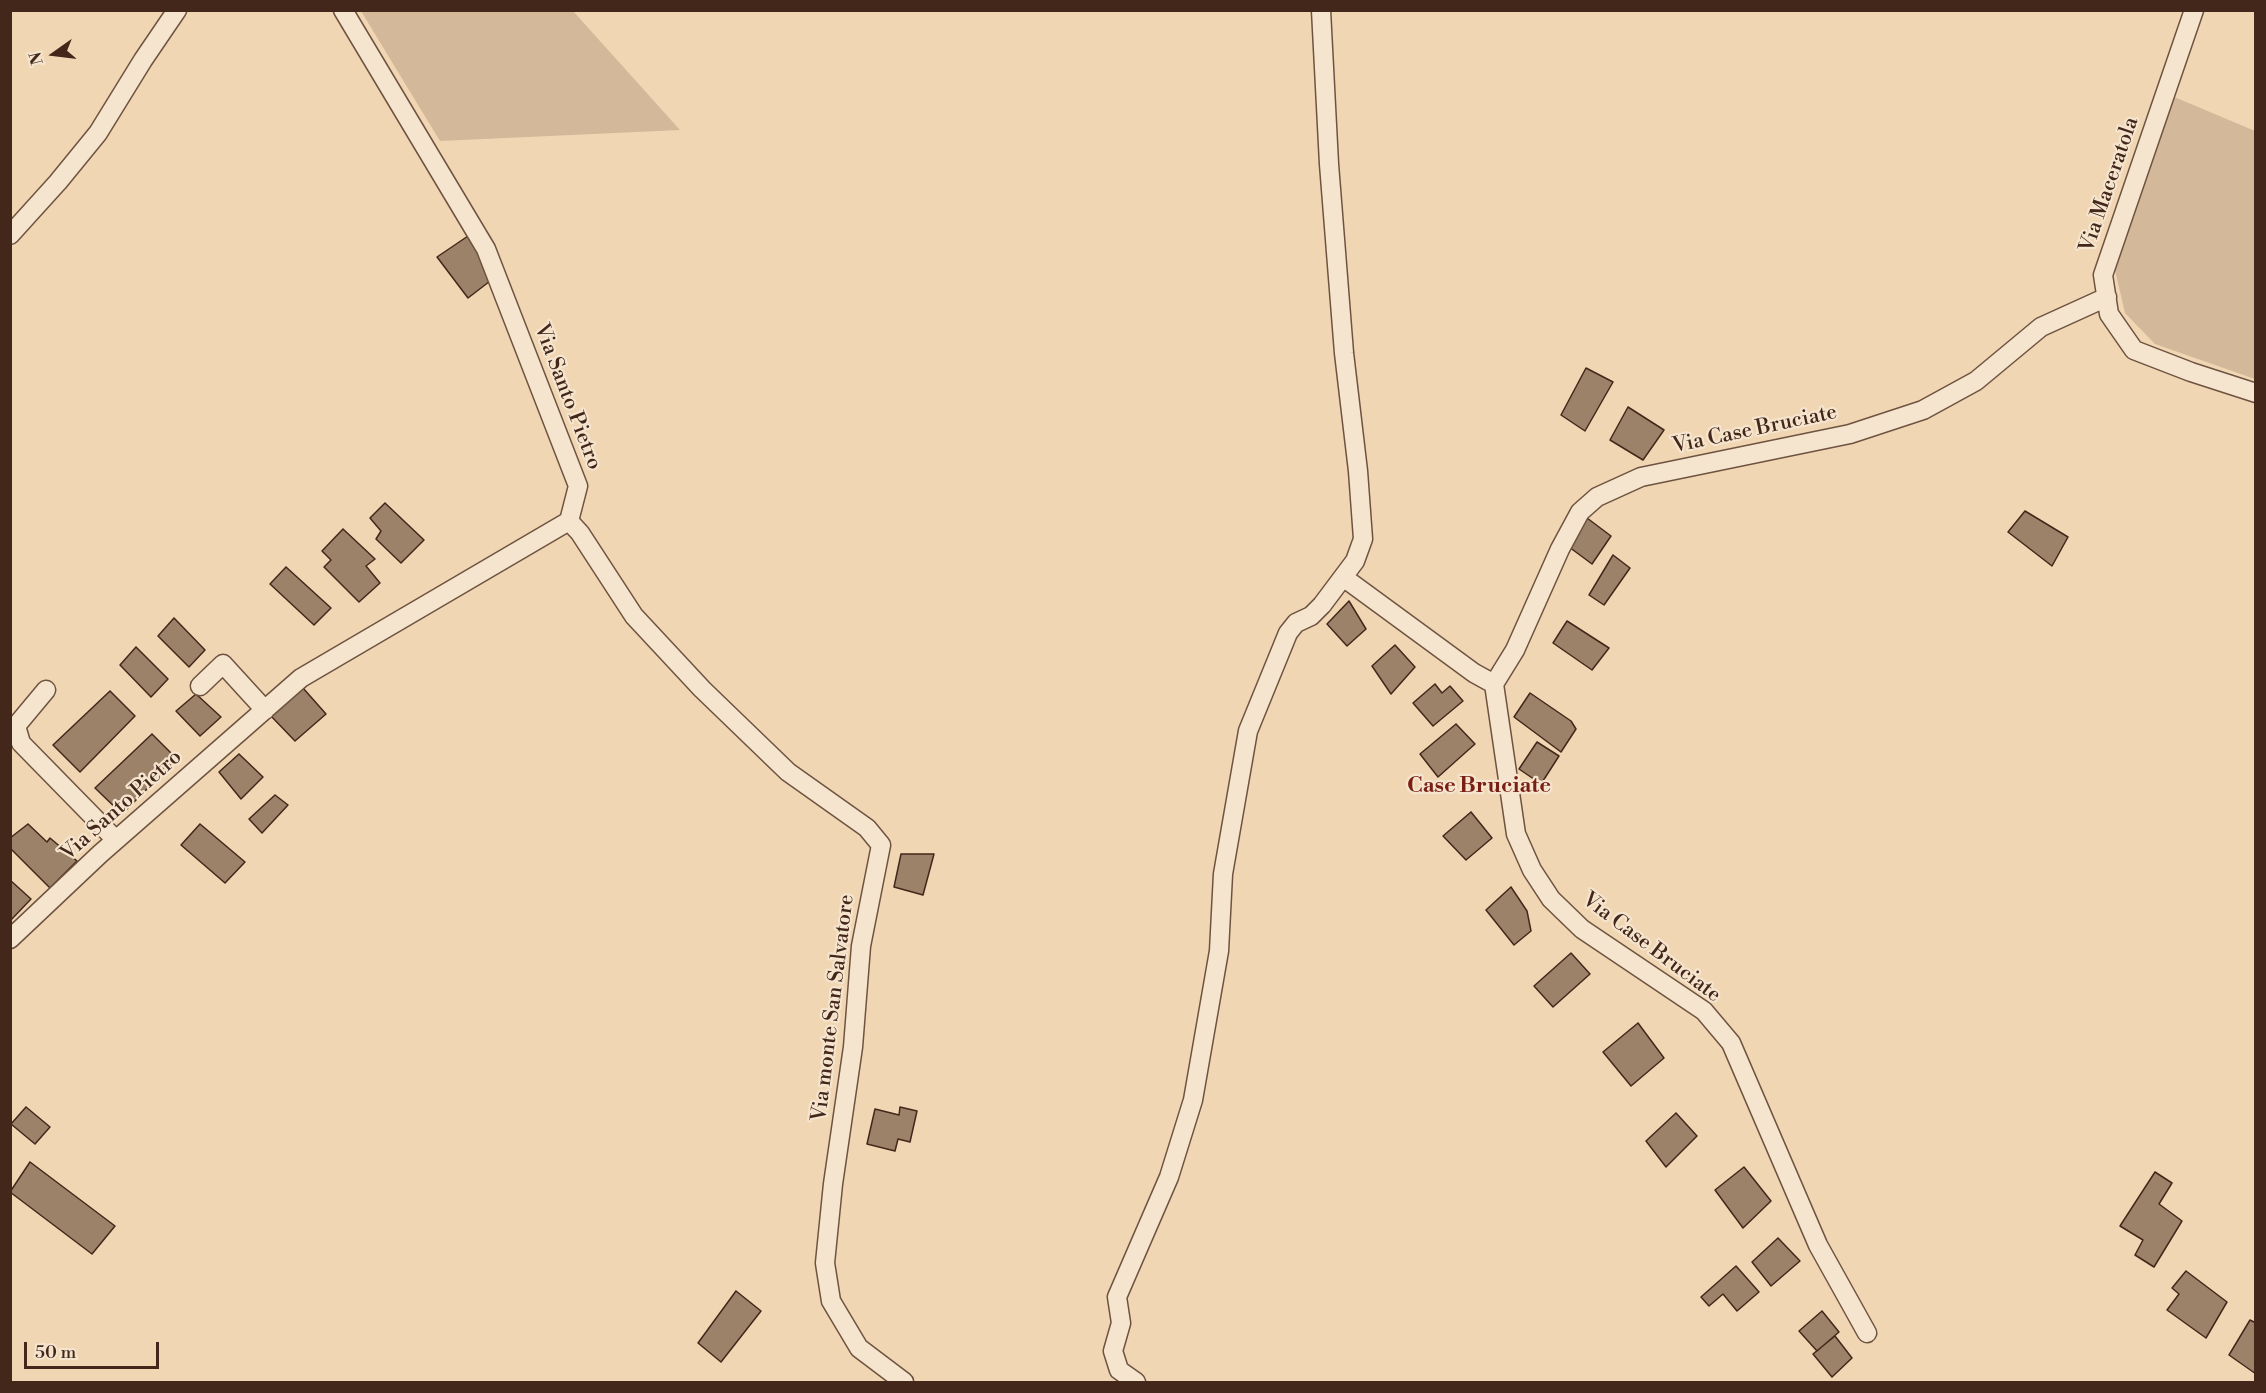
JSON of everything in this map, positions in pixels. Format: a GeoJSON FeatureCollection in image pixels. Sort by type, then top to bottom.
{"type":"FeatureCollection","features":[{"type":"Feature","properties":{"kind":"street"},"geometry":{"type":"LineString","coordinates":[[10,235],[98,133],[177,10]]}},
{"type":"Feature","properties":{"kind":"street","name":"Via Santo Pietro"},"geometry":{"type":"LineString","coordinates":[[10,939],[116,840],[302,678],[569,521],[578,486],[486,249],[343,10]]}},
{"type":"Feature","properties":{"kind":"street"},"geometry":{"type":"LineString","coordinates":[[1136,1383],[1116,1376],[1113,1351],[1121,1323],[1117,1297],[1169,1177],[1194,1100],[1219,951],[1223,874],[1248,731],[1288,633],[1296,623],[1311,616],[1322,605],[1355,561],[1363,539],[1358,471],[1344,353],[1329,164],[1322,10]]}},
{"type":"Feature","properties":{"kind":"street","name":"Via Maceratola"},"geometry":{"type":"LineString","coordinates":[[2194,10],[2103,275],[2106,297],[2109,314],[2134,350],[2191,372],[2256,393]]}},
{"type":"Feature","properties":{"kind":"street","name":"Via Case Bruciate"},"geometry":{"type":"LineString","coordinates":[[1867,1333],[1818,1245],[1731,1042],[1704,1011],[1582,929],[1551,899],[1532,870],[1516,834],[1494,684],[1515,650],[1560,549],[1580,512],[1597,497],[1641,477],[1850,434],[1923,410],[1976,381],[2041,327],[2106,297]]}},
{"type":"Feature","properties":{"kind":"street","name":"Via monte San Salvatore"},"geometry":{"type":"LineString","coordinates":[[569,521],[580,533],[634,616],[702,689],[788,772],[867,828],[881,844],[861,946],[853,1047],[833,1184],[825,1263],[831,1301],[859,1348],[904,1383]]}},
{"type":"Feature","properties":{"kind":"street"},"geometry":{"type":"LineString","coordinates":[[1343,577],[1474,673],[1494,684]]}},
{"type":"Feature","properties":{"kind":"street"},"geometry":{"type":"LineString","coordinates":[[200,686],[223,664],[266,710]]}},
{"type":"Feature","properties":{"kind":"street"},"geometry":{"type":"LineString","coordinates":[[46,690],[16,726],[21,743],[116,840]]}},
{"type":"Feature","properties":{"kind":"shaded area"},"geometry":{"type":"Polygon","coordinates":[[[361,11],[573,11],[680,130],[440,141],[361,11]]]}},
{"type":"Feature","properties":{"kind":"shaded area"},"geometry":{"type":"Polygon","coordinates":[[[2172,96],[2255,131],[2255,379],[2155,344],[2125,313],[2115,270],[2172,96]]]}},
{"type":"Feature","properties":{"kind":"building"},"geometry":{"type":"Polygon","coordinates":[[[468,236],[494,278],[468,298],[437,257],[468,236]]]}},
{"type":"Feature","properties":{"kind":"building"},"geometry":{"type":"Polygon","coordinates":[[[1586,368],[1613,382],[1585,431],[1561,415],[1586,368]]]}},
{"type":"Feature","properties":{"kind":"building"},"geometry":{"type":"Polygon","coordinates":[[[1628,407],[1664,430],[1643,460],[1610,440],[1628,407]]]}},
{"type":"Feature","properties":{"kind":"building"},"geometry":{"type":"Polygon","coordinates":[[[385,503],[424,540],[401,563],[376,539],[381,531],[370,518],[385,503]]]}},
{"type":"Feature","properties":{"kind":"building"},"geometry":{"type":"Polygon","coordinates":[[[2025,511],[2068,537],[2052,566],[2008,532],[2025,511]]]}},
{"type":"Feature","properties":{"kind":"building"},"geometry":{"type":"Polygon","coordinates":[[[1583,515],[1611,536],[1592,564],[1565,544],[1583,515]]]}},
{"type":"Feature","properties":{"kind":"building"},"geometry":{"type":"Polygon","coordinates":[[[343,529],[375,559],[366,566],[380,583],[359,602],[324,567],[331,560],[322,551],[343,529]]]}},
{"type":"Feature","properties":{"kind":"building"},"geometry":{"type":"Polygon","coordinates":[[[1613,555],[1630,568],[1604,605],[1589,595],[1613,555]]]}},
{"type":"Feature","properties":{"kind":"building"},"geometry":{"type":"Polygon","coordinates":[[[286,567],[331,608],[314,625],[270,584],[286,567]]]}},
{"type":"Feature","properties":{"kind":"building"},"geometry":{"type":"Polygon","coordinates":[[[1349,601],[1366,629],[1347,646],[1327,624],[1349,601]]]}},
{"type":"Feature","properties":{"kind":"building"},"geometry":{"type":"Polygon","coordinates":[[[174,618],[205,650],[189,667],[158,636],[174,618]]]}},
{"type":"Feature","properties":{"kind":"building"},"geometry":{"type":"Polygon","coordinates":[[[1567,621],[1609,648],[1592,670],[1553,643],[1567,621]]]}},
{"type":"Feature","properties":{"kind":"building"},"geometry":{"type":"Polygon","coordinates":[[[1395,645],[1415,667],[1391,694],[1372,666],[1395,645]]]}},
{"type":"Feature","properties":{"kind":"building"},"geometry":{"type":"Polygon","coordinates":[[[136,647],[168,679],[151,697],[120,665],[136,647]]]}},
{"type":"Feature","properties":{"kind":"building"},"geometry":{"type":"Polygon","coordinates":[[[1435,684],[1442,693],[1450,686],[1463,701],[1433,726],[1413,703],[1435,684]]]}},
{"type":"Feature","properties":{"kind":"building"},"geometry":{"type":"Polygon","coordinates":[[[303,688],[326,714],[295,741],[270,715],[303,688]]]}},
{"type":"Feature","properties":{"kind":"building"},"geometry":{"type":"Polygon","coordinates":[[[110,691],[135,716],[80,772],[53,745],[110,691]]]}},
{"type":"Feature","properties":{"kind":"building"},"geometry":{"type":"Polygon","coordinates":[[[1530,693],[1571,721],[1576,729],[1561,752],[1514,717],[1530,693]]]}},
{"type":"Feature","properties":{"kind":"building"},"geometry":{"type":"Polygon","coordinates":[[[196,694],[221,717],[200,736],[176,711],[196,694]]]}},
{"type":"Feature","properties":{"kind":"building"},"geometry":{"type":"Polygon","coordinates":[[[1456,724],[1475,744],[1438,777],[1420,754],[1456,724]]]}},
{"type":"Feature","properties":{"kind":"building"},"geometry":{"type":"Polygon","coordinates":[[[152,734],[177,759],[122,814],[95,788],[152,734]]]}},
{"type":"Feature","properties":{"kind":"building"},"geometry":{"type":"Polygon","coordinates":[[[1537,742],[1559,756],[1541,784],[1519,769],[1537,742]]]}},
{"type":"Feature","properties":{"kind":"building"},"geometry":{"type":"Polygon","coordinates":[[[239,754],[263,777],[241,799],[219,772],[239,754]]]}},
{"type":"Feature","properties":{"kind":"building"},"geometry":{"type":"Polygon","coordinates":[[[275,795],[288,805],[262,833],[249,819],[275,795]]]}},
{"type":"Feature","properties":{"kind":"building"},"geometry":{"type":"Polygon","coordinates":[[[1471,812],[1492,838],[1466,860],[1443,836],[1471,812]]]}},
{"type":"Feature","properties":{"kind":"building"},"geometry":{"type":"Polygon","coordinates":[[[28,824],[47,842],[50,838],[77,861],[50,888],[10,848],[10,838],[28,824]]]}},
{"type":"Feature","properties":{"kind":"building"},"geometry":{"type":"Polygon","coordinates":[[[200,824],[245,862],[225,883],[181,845],[200,824]]]}},
{"type":"Feature","properties":{"kind":"building"},"geometry":{"type":"Polygon","coordinates":[[[901,854],[934,854],[923,895],[894,887],[901,854]]]}},
{"type":"Feature","properties":{"kind":"building"},"geometry":{"type":"Polygon","coordinates":[[[10,880],[31,899],[10,921],[10,880]]]}},
{"type":"Feature","properties":{"kind":"building"},"geometry":{"type":"Polygon","coordinates":[[[1511,887],[1527,911],[1531,931],[1514,945],[1486,910],[1511,887]]]}},
{"type":"Feature","properties":{"kind":"building"},"geometry":{"type":"Polygon","coordinates":[[[1571,953],[1590,974],[1553,1007],[1534,986],[1571,953]]]}},
{"type":"Feature","properties":{"kind":"building"},"geometry":{"type":"Polygon","coordinates":[[[1638,1023],[1664,1058],[1631,1086],[1603,1052],[1638,1023]]]}},
{"type":"Feature","properties":{"kind":"building"},"geometry":{"type":"Polygon","coordinates":[[[26,1107],[50,1127],[35,1144],[11,1124],[26,1107]]]}},
{"type":"Feature","properties":{"kind":"building"},"geometry":{"type":"Polygon","coordinates":[[[900,1107],[917,1111],[910,1142],[898,1139],[895,1151],[867,1144],[875,1109],[899,1115],[900,1107]]]}},
{"type":"Feature","properties":{"kind":"building"},"geometry":{"type":"Polygon","coordinates":[[[1676,1113],[1697,1136],[1666,1167],[1646,1141],[1676,1113]]]}},
{"type":"Feature","properties":{"kind":"building"},"geometry":{"type":"Polygon","coordinates":[[[30,1162],[115,1226],[92,1254],[10,1192],[30,1162]]]}},
{"type":"Feature","properties":{"kind":"building"},"geometry":{"type":"Polygon","coordinates":[[[1744,1167],[1771,1201],[1743,1228],[1715,1190],[1744,1167]]]}},
{"type":"Feature","properties":{"kind":"building"},"geometry":{"type":"Polygon","coordinates":[[[2155,1172],[2172,1183],[2159,1204],[2182,1221],[2154,1267],[2135,1255],[2143,1240],[2120,1226],[2155,1172]]]}},
{"type":"Feature","properties":{"kind":"building"},"geometry":{"type":"Polygon","coordinates":[[[1778,1238],[1800,1261],[1771,1286],[1752,1262],[1778,1238]]]}},
{"type":"Feature","properties":{"kind":"building"},"geometry":{"type":"Polygon","coordinates":[[[1736,1266],[1759,1292],[1737,1311],[1723,1294],[1709,1306],[1701,1297],[1736,1266]]]}},
{"type":"Feature","properties":{"kind":"building"},"geometry":{"type":"Polygon","coordinates":[[[2186,1271],[2227,1302],[2206,1338],[2167,1310],[2179,1294],[2172,1288],[2186,1271]]]}},
{"type":"Feature","properties":{"kind":"building"},"geometry":{"type":"Polygon","coordinates":[[[736,1291],[761,1311],[721,1362],[698,1343],[736,1291]]]}},
{"type":"Feature","properties":{"kind":"building"},"geometry":{"type":"Polygon","coordinates":[[[1822,1311],[1839,1332],[1817,1351],[1799,1331],[1822,1311]]]}},
{"type":"Feature","properties":{"kind":"building"},"geometry":{"type":"Polygon","coordinates":[[[2250,1320],[2256,1323],[2256,1374],[2229,1355],[2250,1320]]]}},
{"type":"Feature","properties":{"kind":"building"},"geometry":{"type":"Polygon","coordinates":[[[1835,1336],[1852,1358],[1832,1377],[1813,1354],[1835,1336]]]}},
{"type":"Feature","properties":{"kind":"district","name":"Case Bruciate"},"geometry":{"type":"Point","coordinates":[1479,787]}}]}
